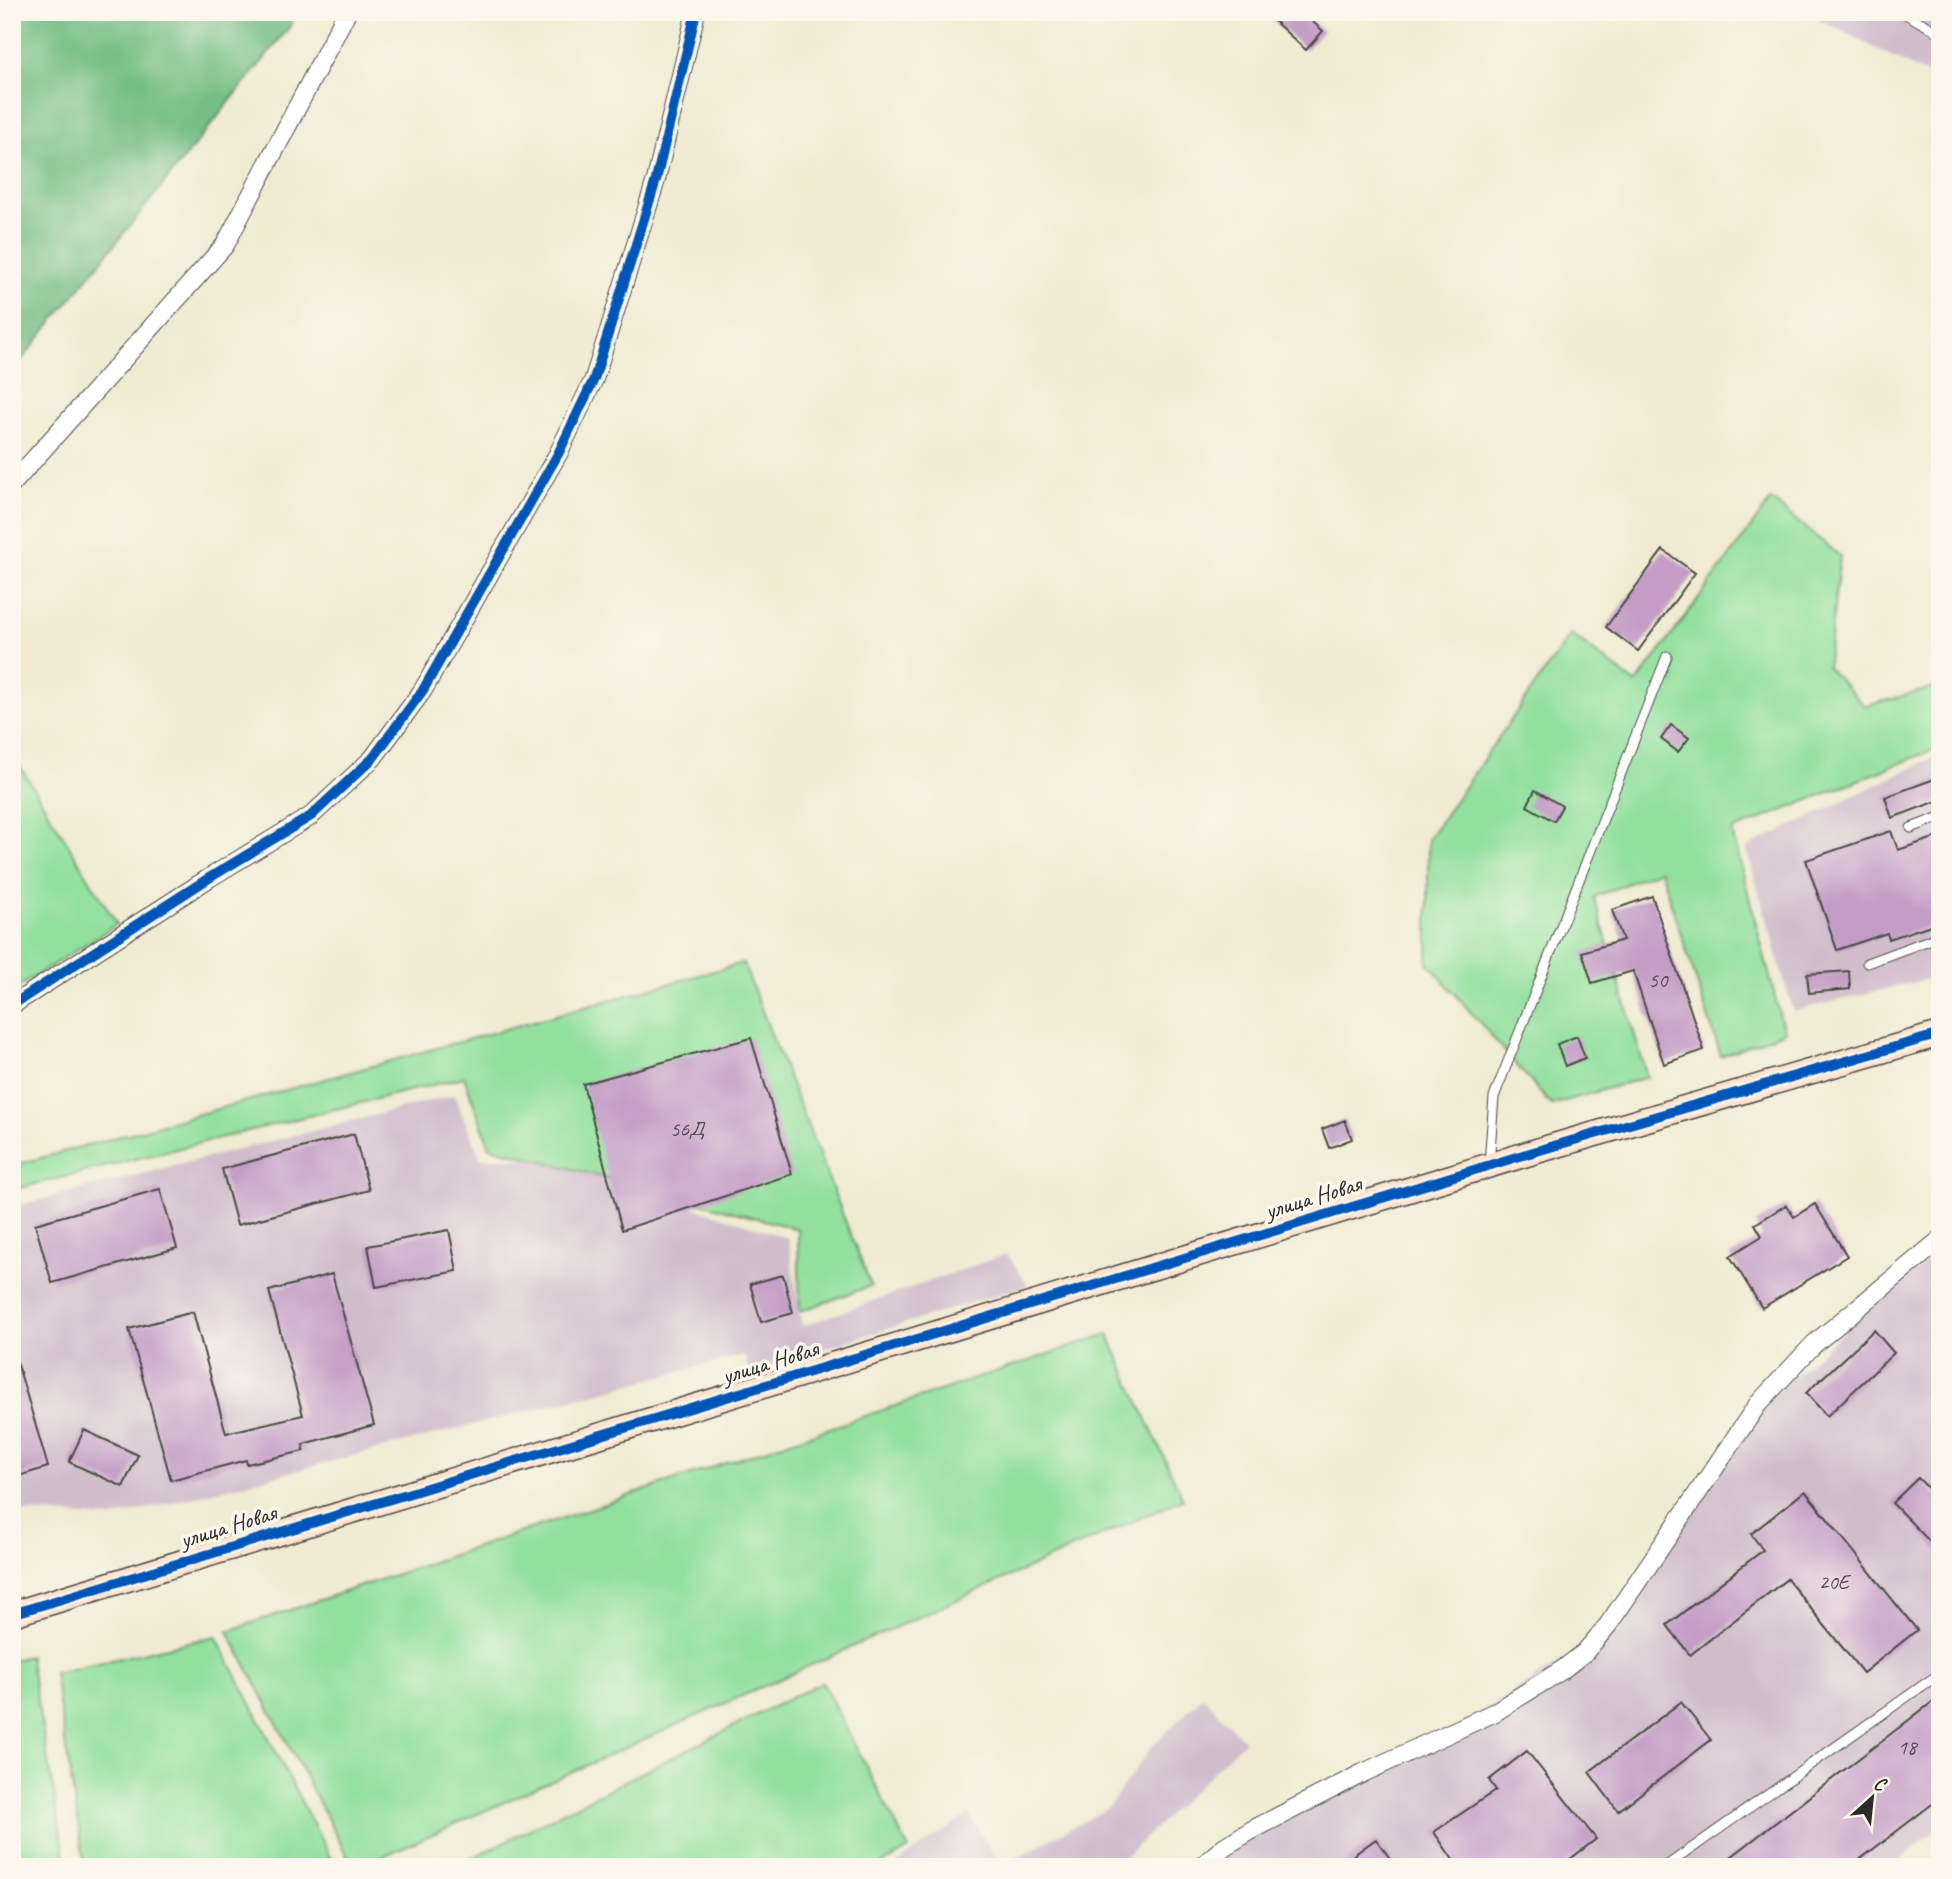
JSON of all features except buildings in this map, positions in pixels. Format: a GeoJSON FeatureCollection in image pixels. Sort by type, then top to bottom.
{"type":"FeatureCollection","features":[{"type":"Feature","properties":{"kind":"street"},"geometry":{"type":"LineString","coordinates":[[12,484],[225,246],[347,12]]}},
{"type":"Feature","properties":{"kind":"street"},"geometry":{"type":"LineString","coordinates":[[12,1006],[209,878],[311,816],[373,758],[423,691],[558,454],[594,379],[656,180],[696,12]]}},
{"type":"Feature","properties":{"kind":"street","name":"улица Новая"},"geometry":{"type":"LineString","coordinates":[[12,1614],[1541,1150],[1940,1034]]}},
{"type":"Feature","properties":{"kind":"street"},"geometry":{"type":"LineString","coordinates":[[1201,1867],[1224,1846],[1265,1824],[1363,1773],[1494,1712],[1562,1670],[1585,1652],[1608,1625],[1758,1404],[1814,1344],[1940,1240]]}},
{"type":"Feature","properties":{"kind":"lane"},"geometry":{"type":"LineString","coordinates":[[1902,12],[1940,33]]}},
{"type":"Feature","properties":{"kind":"lane"},"geometry":{"type":"LineString","coordinates":[[1489,1166],[1494,1097],[1667,656]]}},
{"type":"Feature","properties":{"kind":"lane"},"geometry":{"type":"LineString","coordinates":[[1911,828],[1940,817]]}},
{"type":"Feature","properties":{"kind":"lane"},"geometry":{"type":"LineString","coordinates":[[1867,963],[1940,936]]}},
{"type":"Feature","properties":{"kind":"lane"},"geometry":{"type":"LineString","coordinates":[[1665,1867],[1932,1679],[1940,1679]]}},
{"type":"Feature","properties":{"kind":"shaded area"},"geometry":{"type":"Polygon","coordinates":[[[1805,12],[1940,12],[1940,81],[1805,12]]]}},
{"type":"Feature","properties":{"kind":"shaded area"},"geometry":{"type":"Polygon","coordinates":[[[1940,754],[1940,976],[1793,1011],[1746,848],[1940,754]]]}},
{"type":"Feature","properties":{"kind":"shaded area"},"geometry":{"type":"Polygon","coordinates":[[[454,1095],[481,1158],[543,1158],[788,1238],[802,1326],[1007,1254],[1028,1285],[749,1372],[744,1355],[112,1518],[12,1511],[12,1207],[454,1095]]]}},
{"type":"Feature","properties":{"kind":"shaded area"},"geometry":{"type":"Polygon","coordinates":[[[1940,1251],[1940,1827],[1891,1867],[1206,1867],[1216,1853],[1473,1718],[1611,1630],[1742,1424],[1871,1306],[1940,1251]]]}},
{"type":"Feature","properties":{"kind":"shaded area"},"geometry":{"type":"Polygon","coordinates":[[[1203,1696],[1244,1741],[1115,1867],[892,1867],[969,1814],[1001,1866],[1108,1808],[1153,1745],[1203,1696]]]}},
{"type":"Feature","properties":{"kind":"green space"},"geometry":{"type":"Polygon","coordinates":[[[12,12],[296,12],[289,28],[12,372],[12,12]]]}},
{"type":"Feature","properties":{"kind":"green space"},"geometry":{"type":"Polygon","coordinates":[[[1771,500],[1840,556],[1827,667],[1865,706],[1940,686],[1940,747],[1732,831],[1784,1032],[1721,1056],[1660,870],[1594,897],[1647,1077],[1551,1105],[1428,963],[1428,839],[1571,634],[1636,684],[1771,500]]]}},
{"type":"Feature","properties":{"kind":"green space"},"geometry":{"type":"Polygon","coordinates":[[[12,753],[117,924],[12,991],[12,753]]]}},
{"type":"Feature","properties":{"kind":"green space"},"geometry":{"type":"Polygon","coordinates":[[[743,963],[871,1286],[800,1311],[798,1229],[490,1147],[464,1077],[12,1190],[12,1166],[743,963]]]}},
{"type":"Feature","properties":{"kind":"green space"},"geometry":{"type":"Polygon","coordinates":[[[1108,1334],[1183,1499],[359,1867],[353,1867],[228,1631],[1108,1334]]]}},
{"type":"Feature","properties":{"kind":"green space"},"geometry":{"type":"Polygon","coordinates":[[[216,1636],[335,1867],[85,1867],[54,1673],[216,1636]]]}},
{"type":"Feature","properties":{"kind":"green space"},"geometry":{"type":"Polygon","coordinates":[[[29,1656],[67,1867],[12,1867],[12,1660],[29,1656]]]}},
{"type":"Feature","properties":{"kind":"green space"},"geometry":{"type":"Polygon","coordinates":[[[822,1682],[909,1849],[877,1867],[454,1867],[822,1682]]]}},
{"type":"Feature","properties":{"kind":"cycle path"},"geometry":{"type":"LineString","coordinates":[[12,1005],[311,816],[373,758],[423,690],[558,454],[594,379],[656,180],[696,12]]}},
{"type":"Feature","properties":{"kind":"cycle path"},"geometry":{"type":"LineString","coordinates":[[12,1614],[1540,1150],[1940,1034]]}}]}
